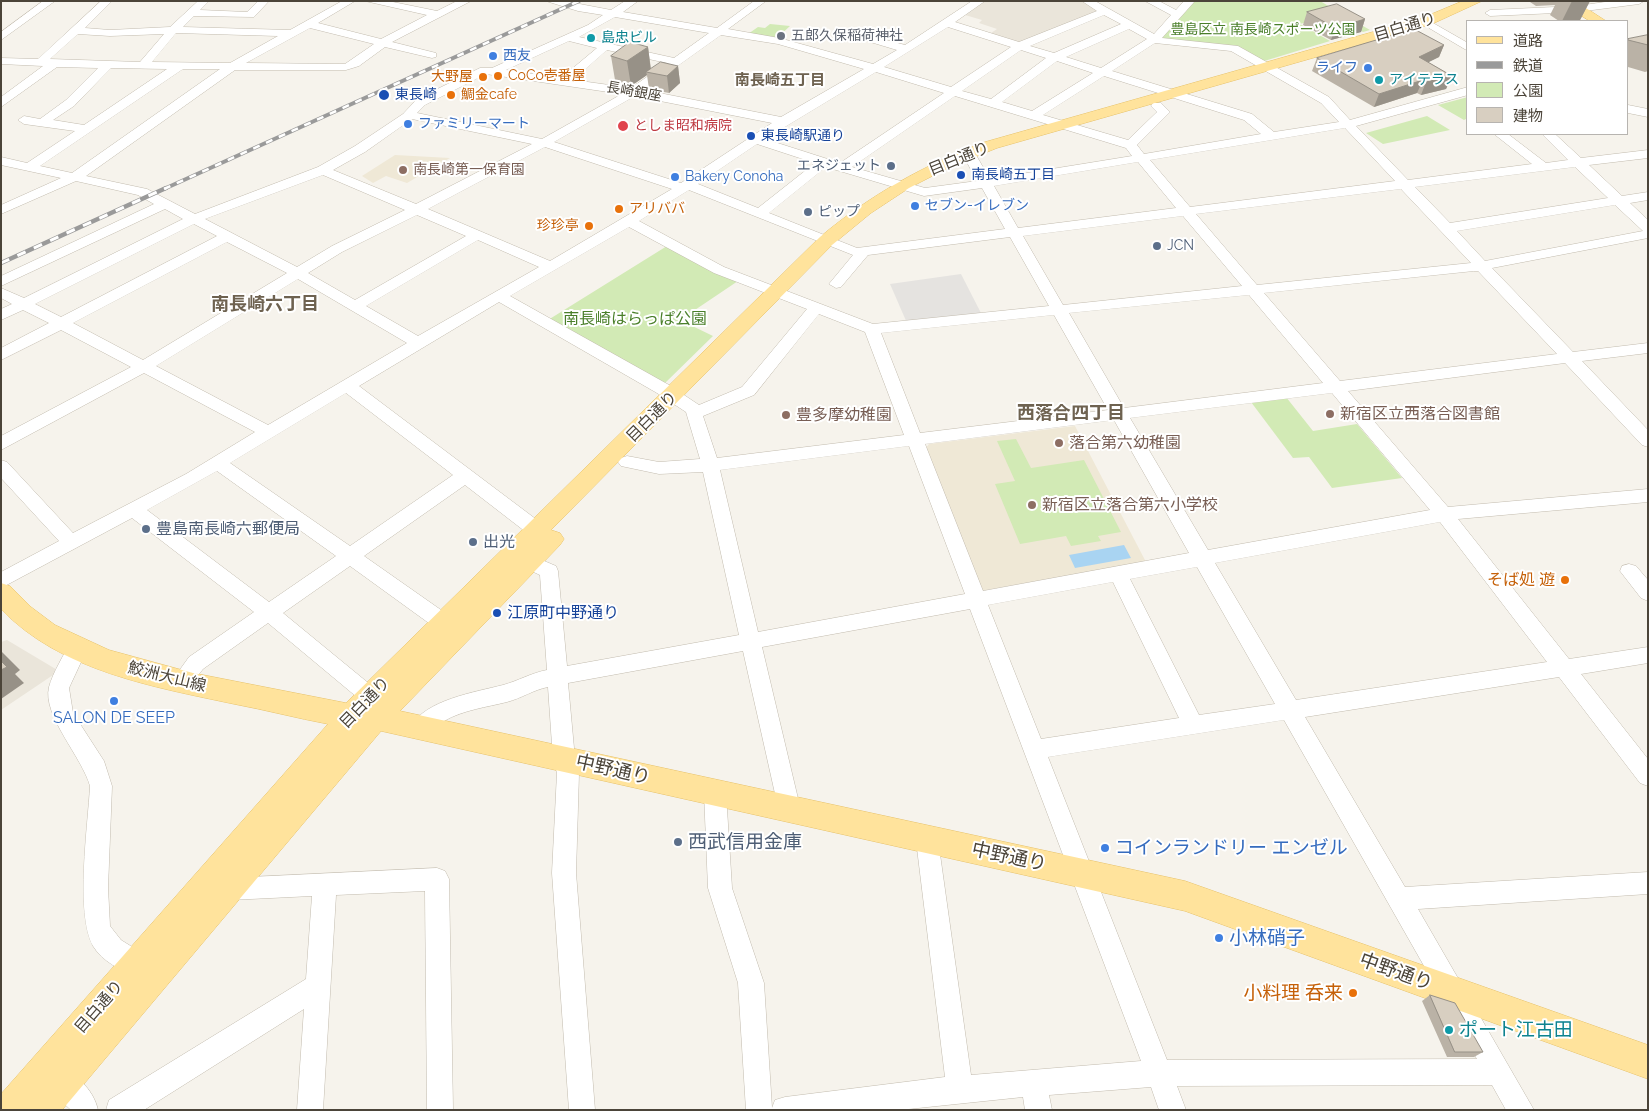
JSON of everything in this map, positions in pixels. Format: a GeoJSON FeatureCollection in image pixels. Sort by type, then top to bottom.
{"type":"FeatureCollection","features":[{"type":"Feature","properties":{"kind":"main road"},"geometry":{"type":"LineString","coordinates":[[1565,1],[1596,20]]}},
{"type":"Feature","properties":{"kind":"main road","name":"目白通り"},"geometry":{"type":"LineString","coordinates":[[1272,69],[1433,26],[1481,5]]}},
{"type":"Feature","properties":{"kind":"main road","name":"目白通り"},"geometry":{"type":"LineString","coordinates":[[10,1110],[53,1077],[230,889],[366,710],[530,562],[684,404],[783,294],[832,244],[876,213],[907,187],[971,157],[1272,69],[1481,5]]}},
{"type":"Feature","properties":{"kind":"main road","name":"目白通り"},"geometry":{"type":"LineString","coordinates":[[1073,127],[1157,106],[1181,96]]}},
{"type":"Feature","properties":{"kind":"main road","name":"目白通り"},"geometry":{"type":"LineString","coordinates":[[40,1110],[53,1077],[136,964],[444,623],[538,531],[684,404]]}},
{"type":"Feature","properties":{"kind":"main road","name":"鮫洲大山線"},"geometry":{"type":"LineString","coordinates":[[1,593],[30,620],[78,647],[127,668],[181,682],[326,712],[366,710]]}},
{"type":"Feature","properties":{"kind":"main road","name":"中野通り"},"geometry":{"type":"LineString","coordinates":[[366,710],[422,727],[1186,896],[1648,1062]]}},
{"type":"Feature","properties":{"kind":"street"},"geometry":{"type":"LineString","coordinates":[[1,37],[50,1]]}},
{"type":"Feature","properties":{"kind":"street"},"geometry":{"type":"LineString","coordinates":[[41,62],[107,1]]}},
{"type":"Feature","properties":{"kind":"street"},"geometry":{"type":"LineString","coordinates":[[143,65],[173,30],[204,1]]}},
{"type":"Feature","properties":{"kind":"street"},"geometry":{"type":"LineString","coordinates":[[191,13],[250,15],[264,1]]}},
{"type":"Feature","properties":{"kind":"street"},"geometry":{"type":"LineString","coordinates":[[1,210],[75,176],[232,66],[350,1]]}},
{"type":"Feature","properties":{"kind":"street"},"geometry":{"type":"LineString","coordinates":[[370,1],[438,14]]}},
{"type":"Feature","properties":{"kind":"street"},"geometry":{"type":"LineString","coordinates":[[1,61],[108,65],[346,67],[355,64],[402,31],[466,1]]}},
{"type":"Feature","properties":{"kind":"street"},"geometry":{"type":"LineString","coordinates":[[551,1],[612,14],[779,41],[1130,145],[1444,514],[1563,668],[1639,754],[1648,776]]}},
{"type":"Feature","properties":{"kind":"street"},"geometry":{"type":"LineString","coordinates":[[1,315],[194,219],[323,170],[360,149],[409,115],[421,102],[592,27],[633,1]]}},
{"type":"Feature","properties":{"kind":"street"},"geometry":{"type":"LineString","coordinates":[[1,444],[143,366],[337,249],[417,210],[544,143],[634,92],[761,1]]}},
{"type":"Feature","properties":{"kind":"street"},"geometry":{"type":"LineString","coordinates":[[1,581],[218,463],[418,343],[629,221],[686,187],[783,121],[907,48],[980,1]]}},
{"type":"Feature","properties":{"kind":"street"},"geometry":{"type":"LineString","coordinates":[[1150,1],[1176,14]]}},
{"type":"Feature","properties":{"kind":"street"},"geometry":{"type":"LineString","coordinates":[[1033,116],[1154,39],[1173,22],[1176,14],[1190,1]]}},
{"type":"Feature","properties":{"kind":"street"},"geometry":{"type":"LineString","coordinates":[[1481,5],[1578,9],[1639,1]]}},
{"type":"Feature","properties":{"kind":"street"},"geometry":{"type":"LineString","coordinates":[[841,168],[1020,46],[1098,5],[1154,39],[1234,48],[1325,100],[1648,441]]}},
{"type":"Feature","properties":{"kind":"street"},"geometry":{"type":"LineString","coordinates":[[1481,5],[1500,20]]}},
{"type":"Feature","properties":{"kind":"street"},"geometry":{"type":"LineString","coordinates":[[946,23],[1248,117],[1271,136]]}},
{"type":"Feature","properties":{"kind":"street"},"geometry":{"type":"LineString","coordinates":[[308,24],[432,55]]}},
{"type":"Feature","properties":{"kind":"street"},"geometry":{"type":"LineString","coordinates":[[993,103],[1055,57],[1130,24]]}},
{"type":"Feature","properties":{"kind":"street"},"geometry":{"type":"LineString","coordinates":[[1433,26],[1466,47]]}},
{"type":"Feature","properties":{"kind":"street"},"geometry":{"type":"LineString","coordinates":[[74,30],[110,33],[173,30],[291,33]]}},
{"type":"Feature","properties":{"kind":"street"},"geometry":{"type":"LineString","coordinates":[[568,38],[676,62]]}},
{"type":"Feature","properties":{"kind":"street"},"geometry":{"type":"LineString","coordinates":[[871,39],[907,48]]}},
{"type":"Feature","properties":{"kind":"street"},"geometry":{"type":"LineString","coordinates":[[565,81],[605,46]]}},
{"type":"Feature","properties":{"kind":"street"},"geometry":{"type":"LineString","coordinates":[[1,103],[56,62]]}},
{"type":"Feature","properties":{"kind":"street"},"geometry":{"type":"LineString","coordinates":[[44,121],[70,103],[108,65]]}},
{"type":"Feature","properties":{"kind":"street"},"geometry":{"type":"LineString","coordinates":[[30,167],[181,65]]}},
{"type":"Feature","properties":{"kind":"street","name":"長崎銀座"},"geometry":{"type":"LineString","coordinates":[[489,71],[634,92],[783,121]]}},
{"type":"Feature","properties":{"kind":"street"},"geometry":{"type":"LineString","coordinates":[[756,140],[841,168],[924,192],[939,191],[1348,124],[1466,92]]}},
{"type":"Feature","properties":{"kind":"street"},"geometry":{"type":"LineString","coordinates":[[1130,145],[1164,112],[1157,106]]}},
{"type":"Feature","properties":{"kind":"street"},"geometry":{"type":"LineString","coordinates":[[1629,109],[1648,113]]}},
{"type":"Feature","properties":{"kind":"street"},"geometry":{"type":"LineString","coordinates":[[409,115],[544,143],[686,187],[856,252],[1648,154]]}},
{"type":"Feature","properties":{"kind":"street"},"geometry":{"type":"LineString","coordinates":[[24,120],[44,121],[87,128]]}},
{"type":"Feature","properties":{"kind":"street"},"geometry":{"type":"LineString","coordinates":[[1501,135],[1544,167]]}},
{"type":"Feature","properties":{"kind":"street"},"geometry":{"type":"LineString","coordinates":[[1549,135],[1648,228]]}},
{"type":"Feature","properties":{"kind":"street"},"geometry":{"type":"LineString","coordinates":[[971,157],[1288,710],[1521,1110]]}},
{"type":"Feature","properties":{"kind":"street"},"geometry":{"type":"LineString","coordinates":[[1,161],[142,192],[298,274],[418,343]]}},
{"type":"Feature","properties":{"kind":"street"},"geometry":{"type":"LineString","coordinates":[[759,214],[824,162]]}},
{"type":"Feature","properties":{"kind":"street"},"geometry":{"type":"LineString","coordinates":[[323,170],[550,266]]}},
{"type":"Feature","properties":{"kind":"street"},"geometry":{"type":"LineString","coordinates":[[1447,228],[1648,196]]}},
{"type":"Feature","properties":{"kind":"street"},"geometry":{"type":"LineString","coordinates":[[1,282],[165,204]]}},
{"type":"Feature","properties":{"kind":"street"},"geometry":{"type":"LineString","coordinates":[[629,221],[719,270],[872,329],[1483,265],[1648,234]]}},
{"type":"Feature","properties":{"kind":"street"},"geometry":{"type":"LineString","coordinates":[[355,306],[477,235]]}},
{"type":"Feature","properties":{"kind":"street"},"geometry":{"type":"LineString","coordinates":[[1,355],[228,236]]}},
{"type":"Feature","properties":{"kind":"street"},"geometry":{"type":"LineString","coordinates":[[836,284],[864,251]]}},
{"type":"Feature","properties":{"kind":"street"},"geometry":{"type":"LineString","coordinates":[[1,292],[270,433]]}},
{"type":"Feature","properties":{"kind":"street"},"geometry":{"type":"LineString","coordinates":[[500,296],[684,404],[710,465],[790,807]]}},
{"type":"Feature","properties":{"kind":"street"},"geometry":{"type":"LineString","coordinates":[[684,404],[748,391],[817,307]]}},
{"type":"Feature","properties":{"kind":"street"},"geometry":{"type":"LineString","coordinates":[[872,329],[1080,873],[1173,1110]]}},
{"type":"Feature","properties":{"kind":"street"},"geometry":{"type":"LineString","coordinates":[[627,462],[659,468],[710,465],[1648,348]]}},
{"type":"Feature","properties":{"kind":"street"},"geometry":{"type":"LineString","coordinates":[[348,386],[538,531]]}},
{"type":"Feature","properties":{"kind":"street"},"geometry":{"type":"LineString","coordinates":[[218,463],[444,623]]}},
{"type":"Feature","properties":{"kind":"street"},"geometry":{"type":"LineString","coordinates":[[1,466],[72,544]]}},
{"type":"Feature","properties":{"kind":"street"},"geometry":{"type":"LineString","coordinates":[[181,682],[196,663],[464,476]]}},
{"type":"Feature","properties":{"kind":"street"},"geometry":{"type":"LineString","coordinates":[[422,727],[436,714],[464,705],[478,698],[507,692],[531,682],[556,677],[1444,514],[1648,495]]}},
{"type":"Feature","properties":{"kind":"street"},"geometry":{"type":"LineString","coordinates":[[134,510],[268,612],[366,710]]}},
{"type":"Feature","properties":{"kind":"street"},"geometry":{"type":"LineString","coordinates":[[530,562],[549,571],[556,677],[564,759],[568,774],[564,873],[582,1110]]}},
{"type":"Feature","properties":{"kind":"street"},"geometry":{"type":"LineString","coordinates":[[1629,571],[1648,593]]}},
{"type":"Feature","properties":{"kind":"street"},"geometry":{"type":"LineString","coordinates":[[1118,574],[1193,724]]}},
{"type":"Feature","properties":{"kind":"street"},"geometry":{"type":"LineString","coordinates":[[78,647],[59,688],[63,715],[96,768],[101,786],[96,901],[100,934],[115,952],[136,964]]}},
{"type":"Feature","properties":{"kind":"street"},"geometry":{"type":"LineString","coordinates":[[1034,750],[1648,655]]}},
{"type":"Feature","properties":{"kind":"street"},"geometry":{"type":"LineString","coordinates":[[715,793],[720,888],[751,983],[759,1110]]}},
{"type":"Feature","properties":{"kind":"street"},"geometry":{"type":"LineString","coordinates":[[927,840],[960,1088]]}},
{"type":"Feature","properties":{"kind":"street"},"geometry":{"type":"LineString","coordinates":[[230,889],[437,879],[440,1110]]}},
{"type":"Feature","properties":{"kind":"street"},"geometry":{"type":"LineString","coordinates":[[1399,899],[1648,883]]}},
{"type":"Feature","properties":{"kind":"street"},"geometry":{"type":"LineString","coordinates":[[310,1110],[325,884]]}},
{"type":"Feature","properties":{"kind":"street"},"geometry":{"type":"LineString","coordinates":[[119,1110],[318,985]]}},
{"type":"Feature","properties":{"kind":"street"},"geometry":{"type":"LineString","coordinates":[[785,1110],[960,1088],[1158,1073],[1499,1072]]}},
{"type":"Feature","properties":{"kind":"street"},"geometry":{"type":"LineString","coordinates":[[53,1077],[85,1105],[85,1110]]}},
{"type":"Feature","properties":{"kind":"street"},"geometry":{"type":"LineString","coordinates":[[1033,1082],[1039,1110]]}},
{"type":"Feature","properties":{"kind":"shaded area"},"geometry":{"type":"Polygon","coordinates":[[[985,1],[1082,1],[1099,10],[1019,45],[988,35],[997,29],[979,23],[982,20],[965,15],[985,1]]]}},
{"type":"Feature","properties":{"kind":"shaded area"},"geometry":{"type":"Polygon","coordinates":[[[395,155],[450,158],[407,183],[386,176],[373,183],[362,176],[395,155]]]}},
{"type":"Feature","properties":{"kind":"shaded area"},"geometry":{"type":"Polygon","coordinates":[[[961,274],[982,315],[907,323],[890,284],[961,274]]]}},
{"type":"Feature","properties":{"kind":"shaded area","name":"新宿区立落合第六小学校"},"geometry":{"type":"Polygon","coordinates":[[[1075,426],[1146,562],[980,591],[926,448],[929,444],[1075,426]]]}},
{"type":"Feature","properties":{"kind":"shaded area"},"geometry":{"type":"Polygon","coordinates":[[[7,640],[59,671],[1,710],[1,642],[7,640]]]}},
{"type":"Feature","properties":{"kind":"green space","name":"豊島区立 南長崎スポーツ公園"},"geometry":{"type":"Polygon","coordinates":[[[1193,1],[1320,1],[1370,30],[1363,32],[1332,15],[1300,24],[1330,41],[1261,62],[1234,47],[1158,38],[1176,23],[1180,12],[1193,1]]]}},
{"type":"Feature","properties":{"kind":"green space"},"geometry":{"type":"Polygon","coordinates":[[[770,24],[790,26],[776,39],[748,34],[758,27],[765,28],[770,24]]]}},
{"type":"Feature","properties":{"kind":"green space"},"geometry":{"type":"Polygon","coordinates":[[[1466,98],[1466,119],[1464,120],[1438,105],[1466,98]]]}},
{"type":"Feature","properties":{"kind":"green space"},"geometry":{"type":"Polygon","coordinates":[[[1427,116],[1450,130],[1383,144],[1366,133],[1427,116]]]}},
{"type":"Feature","properties":{"kind":"green space","name":"南長崎はらっぱ公園"},"geometry":{"type":"Polygon","coordinates":[[[667,246],[738,281],[680,320],[713,336],[664,384],[548,320],[667,246]]]}},
{"type":"Feature","properties":{"kind":"green space"},"geometry":{"type":"Polygon","coordinates":[[[1286,397],[1313,431],[1357,424],[1402,478],[1332,488],[1309,457],[1293,458],[1251,402],[1286,397]]]}},
{"type":"Feature","properties":{"kind":"green space"},"geometry":{"type":"Polygon","coordinates":[[[1016,439],[1031,468],[1084,460],[1121,532],[1098,536],[1101,541],[1071,546],[1066,536],[1020,544],[995,484],[1015,481],[997,441],[1016,439]]]}},
{"type":"Feature","properties":{"kind":"water"},"geometry":{"type":"Polygon","coordinates":[[[1124,545],[1131,558],[1075,568],[1069,555],[1124,545]]]}},
{"type":"Feature","properties":{"kind":"building"},"geometry":{"type":"Polygon","coordinates":[[[1337,4],[1365,19],[1335,28],[1307,12],[1337,4]]]}},
{"type":"Feature","properties":{"kind":"building"},"geometry":{"type":"Polygon","coordinates":[[[1414,29],[1444,45],[1419,57],[1452,76],[1426,82],[1423,80],[1379,94],[1317,58],[1414,29]]]}},
{"type":"Feature","properties":{"kind":"building"},"geometry":{"type":"Polygon","coordinates":[[[1648,35],[1648,45],[1629,40],[1648,35]]]}},
{"type":"Feature","properties":{"kind":"building"},"geometry":{"type":"Polygon","coordinates":[[[630,42],[648,47],[627,61],[611,56],[630,42]]]}},
{"type":"Feature","properties":{"kind":"building"},"geometry":{"type":"Polygon","coordinates":[[[661,62],[678,66],[667,76],[646,72],[661,62]]]}},
{"type":"Feature","properties":{"kind":"building"},"geometry":{"type":"Polygon","coordinates":[[[1,661],[7,667],[1,670],[1,661]]]}},
{"type":"Feature","properties":{"kind":"building"},"geometry":{"type":"Polygon","coordinates":[[[1430,995],[1455,1003],[1483,1052],[1455,1052],[1430,995]]]}},
{"type":"Feature","properties":{"kind":"railway"},"geometry":{"type":"LineString","coordinates":[[164,189],[579,1]]}},
{"type":"Feature","properties":{"kind":"railway"},"geometry":{"type":"LineString","coordinates":[[1,263],[166,188]]}},
{"type":"Feature","properties":{"kind":"place","name":"五郎久保稲荷神社"},"geometry":{"type":"Point","coordinates":[781,36]}},
{"type":"Feature","properties":{"kind":"place","name":"島忠ビル"},"geometry":{"type":"Point","coordinates":[591,38]}},
{"type":"Feature","properties":{"kind":"place","name":"西友"},"geometry":{"type":"Point","coordinates":[493,56]}},
{"type":"Feature","properties":{"kind":"place","name":"ライフ"},"geometry":{"type":"Point","coordinates":[1368,68]}},
{"type":"Feature","properties":{"kind":"place","name":"CoCo壱番屋"},"geometry":{"type":"Point","coordinates":[498,76]}},
{"type":"Feature","properties":{"kind":"place","name":"大野屋"},"geometry":{"type":"Point","coordinates":[483,77]}},
{"type":"Feature","properties":{"kind":"place","name":"アイテラス"},"geometry":{"type":"Point","coordinates":[1379,80]}},
{"type":"Feature","properties":{"kind":"place","name":"東長崎"},"geometry":{"type":"Point","coordinates":[384,95]}},
{"type":"Feature","properties":{"kind":"place","name":"鯛金cafe"},"geometry":{"type":"Point","coordinates":[451,95]}},
{"type":"Feature","properties":{"kind":"place","name":"ファミリーマート"},"geometry":{"type":"Point","coordinates":[408,124]}},
{"type":"Feature","properties":{"kind":"place","name":"としま昭和病院"},"geometry":{"type":"Point","coordinates":[623,126]}},
{"type":"Feature","properties":{"kind":"place","name":"東長崎駅通り"},"geometry":{"type":"Point","coordinates":[751,136]}},
{"type":"Feature","properties":{"kind":"place","name":"エネジェット"},"geometry":{"type":"Point","coordinates":[891,166]}},
{"type":"Feature","properties":{"kind":"place","name":"南長崎第一保育園"},"geometry":{"type":"Point","coordinates":[403,170]}},
{"type":"Feature","properties":{"kind":"place","name":"南長崎五丁目"},"geometry":{"type":"Point","coordinates":[961,175]}},
{"type":"Feature","properties":{"kind":"place","name":"Bakery Conoha"},"geometry":{"type":"Point","coordinates":[675,177]}},
{"type":"Feature","properties":{"kind":"place","name":"セブン-イレブン"},"geometry":{"type":"Point","coordinates":[915,206]}},
{"type":"Feature","properties":{"kind":"place","name":"アリババ"},"geometry":{"type":"Point","coordinates":[619,209]}},
{"type":"Feature","properties":{"kind":"place","name":"ピップ"},"geometry":{"type":"Point","coordinates":[808,212]}},
{"type":"Feature","properties":{"kind":"place","name":"珍珍亭"},"geometry":{"type":"Point","coordinates":[589,226]}},
{"type":"Feature","properties":{"kind":"place","name":"JCN"},"geometry":{"type":"Point","coordinates":[1157,246]}},
{"type":"Feature","properties":{"kind":"place","name":"新宿区立西落合図書館"},"geometry":{"type":"Point","coordinates":[1330,414]}},
{"type":"Feature","properties":{"kind":"place","name":"豊多摩幼稚園"},"geometry":{"type":"Point","coordinates":[786,415]}},
{"type":"Feature","properties":{"kind":"place","name":"落合第六幼稚園"},"geometry":{"type":"Point","coordinates":[1059,443]}},
{"type":"Feature","properties":{"kind":"place","name":"新宿区立落合第六小学校"},"geometry":{"type":"Point","coordinates":[1032,505]}},
{"type":"Feature","properties":{"kind":"place","name":"豊島南長崎六郵便局"},"geometry":{"type":"Point","coordinates":[146,529]}},
{"type":"Feature","properties":{"kind":"place","name":"出光"},"geometry":{"type":"Point","coordinates":[473,542]}},
{"type":"Feature","properties":{"kind":"place","name":"そば処 遊"},"geometry":{"type":"Point","coordinates":[1565,580]}},
{"type":"Feature","properties":{"kind":"place","name":"江原町中野通り"},"geometry":{"type":"Point","coordinates":[497,613]}},
{"type":"Feature","properties":{"kind":"place","name":"SALON DE SEEP"},"geometry":{"type":"Point","coordinates":[114,701]}},
{"type":"Feature","properties":{"kind":"place","name":"西武信用金庫"},"geometry":{"type":"Point","coordinates":[678,842]}},
{"type":"Feature","properties":{"kind":"place","name":"コインランドリー エンゼル"},"geometry":{"type":"Point","coordinates":[1105,848]}},
{"type":"Feature","properties":{"kind":"place","name":"小林硝子"},"geometry":{"type":"Point","coordinates":[1219,938]}},
{"type":"Feature","properties":{"kind":"place","name":"小料理 呑来"},"geometry":{"type":"Point","coordinates":[1353,993]}},
{"type":"Feature","properties":{"kind":"place","name":"ポート江古田"},"geometry":{"type":"Point","coordinates":[1449,1030]}},
{"type":"Feature","properties":{"kind":"district","name":"南長崎五丁目"},"geometry":{"type":"Point","coordinates":[780,80]}},
{"type":"Feature","properties":{"kind":"district","name":"南長崎六丁目"},"geometry":{"type":"Point","coordinates":[265,305]}},
{"type":"Feature","properties":{"kind":"district","name":"西落合四丁目"},"geometry":{"type":"Point","coordinates":[1071,414]}}]}
